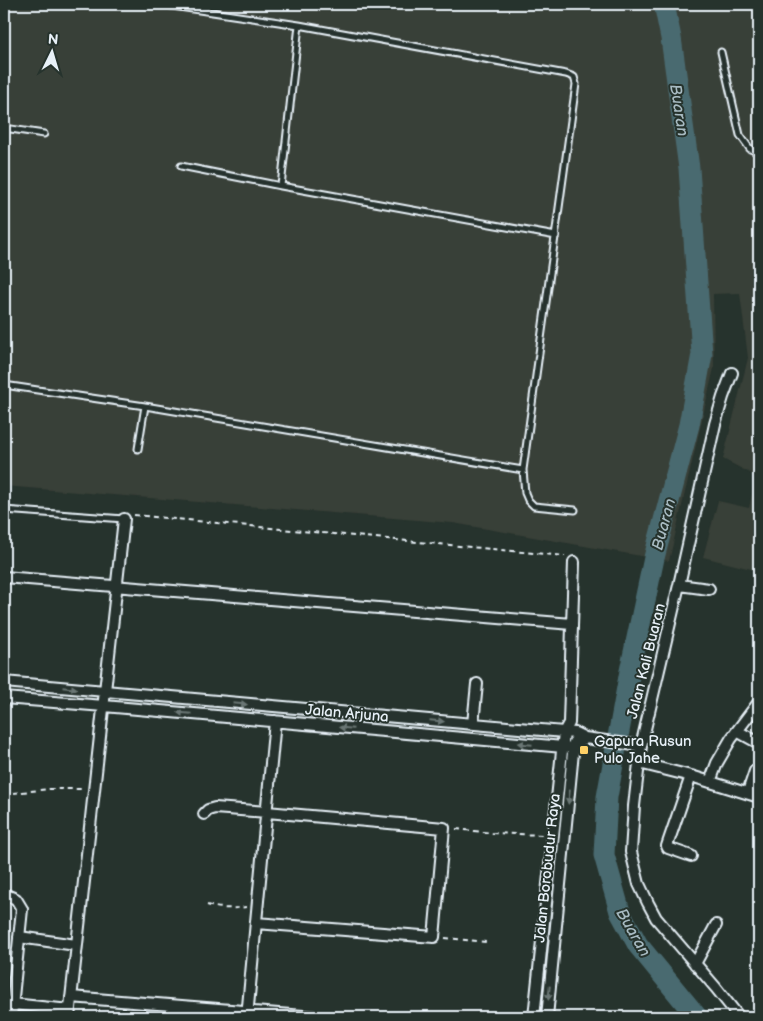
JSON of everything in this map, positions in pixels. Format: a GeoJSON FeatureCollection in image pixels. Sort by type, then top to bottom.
{"type":"FeatureCollection","features":[{"type":"Feature","properties":{"kind":"street","name":"Jalan Kali Buaran"},"geometry":{"type":"LineString","coordinates":[[732,373],[715,424],[679,585],[638,745],[639,763],[631,852],[640,884],[656,918],[739,1017]]}},
{"type":"Feature","properties":{"kind":"street"},"geometry":{"type":"LineString","coordinates":[[12,1004],[69,1014],[124,519]]}},
{"type":"Feature","properties":{"kind":"street","name":"Jalan Borobudur Raya"},"geometry":{"type":"LineString","coordinates":[[534,1017],[562,747],[566,728],[574,562]]}},
{"type":"Feature","properties":{"kind":"street"},"geometry":{"type":"LineString","coordinates":[[4,577],[572,624]]}},
{"type":"Feature","properties":{"kind":"street"},"geometry":{"type":"LineString","coordinates":[[679,585],[709,589]]}},
{"type":"Feature","properties":{"kind":"street","name":"Jalan Arjuna"},"geometry":{"type":"LineString","coordinates":[[4,682],[473,724],[566,728]]}},
{"type":"Feature","properties":{"kind":"street"},"geometry":{"type":"LineString","coordinates":[[473,724],[476,684]]}},
{"type":"Feature","properties":{"kind":"street"},"geometry":{"type":"LineString","coordinates":[[39,701],[40,685]]}},
{"type":"Feature","properties":{"kind":"street","name":"Jalan Arjuna"},"geometry":{"type":"LineString","coordinates":[[4,698],[574,748]]}},
{"type":"Feature","properties":{"kind":"street"},"geometry":{"type":"LineString","coordinates":[[206,715],[207,701]]}},
{"type":"Feature","properties":{"kind":"street"},"geometry":{"type":"LineString","coordinates":[[710,782],[717,763],[731,739],[755,715],[759,702]]}},
{"type":"Feature","properties":{"kind":"street"},"geometry":{"type":"LineString","coordinates":[[296,723],[297,709]]}},
{"type":"Feature","properties":{"kind":"street"},"geometry":{"type":"LineString","coordinates":[[365,729],[366,715]]}},
{"type":"Feature","properties":{"kind":"street"},"geometry":{"type":"LineString","coordinates":[[416,734],[418,719]]}},
{"type":"Feature","properties":{"kind":"street"},"geometry":{"type":"LineString","coordinates":[[247,1014],[275,721]]}},
{"type":"Feature","properties":{"kind":"street"},"geometry":{"type":"LineString","coordinates":[[566,728],[589,739],[638,745]]}},
{"type":"Feature","properties":{"kind":"street"},"geometry":{"type":"LineString","coordinates":[[737,732],[759,743]]}},
{"type":"Feature","properties":{"kind":"street","name":"Jalan Borobudur Raya"},"geometry":{"type":"LineString","coordinates":[[547,1017],[575,733]]}},
{"type":"Feature","properties":{"kind":"street"},"geometry":{"type":"LineString","coordinates":[[574,748],[589,739]]}},
{"type":"Feature","properties":{"kind":"street"},"geometry":{"type":"LineString","coordinates":[[639,763],[748,792],[759,797]]}},
{"type":"Feature","properties":{"kind":"street"},"geometry":{"type":"LineString","coordinates":[[748,792],[755,771]]}},
{"type":"Feature","properties":{"kind":"street"},"geometry":{"type":"LineString","coordinates":[[691,776],[667,846],[691,856]]}},
{"type":"Feature","properties":{"kind":"street"},"geometry":{"type":"LineString","coordinates":[[204,814],[208,810],[215,808],[444,828],[434,937],[256,923]]}},
{"type":"Feature","properties":{"kind":"street"},"geometry":{"type":"LineString","coordinates":[[549,878],[560,880]]}},
{"type":"Feature","properties":{"kind":"street"},"geometry":{"type":"LineString","coordinates":[[4,894],[16,899],[22,909],[11,1017]]}},
{"type":"Feature","properties":{"kind":"street"},"geometry":{"type":"LineString","coordinates":[[696,964],[716,925]]}},
{"type":"Feature","properties":{"kind":"street"},"geometry":{"type":"LineString","coordinates":[[19,937],[76,945]]}},
{"type":"Feature","properties":{"kind":"street"},"geometry":{"type":"LineString","coordinates":[[540,967],[552,968]]}},
{"type":"Feature","properties":{"kind":"street"},"geometry":{"type":"LineString","coordinates":[[71,997],[247,1014],[316,1017]]}},
{"type":"Feature","properties":{"kind":"lane"},"geometry":{"type":"LineString","coordinates":[[159,4],[299,25],[574,77],[576,84],[523,470],[525,493],[528,500],[534,506],[575,510]]}},
{"type":"Feature","properties":{"kind":"lane"},"geometry":{"type":"LineString","coordinates":[[281,186],[299,25]]}},
{"type":"Feature","properties":{"kind":"lane"},"geometry":{"type":"LineString","coordinates":[[721,52],[740,135],[750,149],[759,154]]}},
{"type":"Feature","properties":{"kind":"lane"},"geometry":{"type":"LineString","coordinates":[[4,128],[44,134]]}},
{"type":"Feature","properties":{"kind":"lane"},"geometry":{"type":"LineString","coordinates":[[181,166],[556,236]]}},
{"type":"Feature","properties":{"kind":"lane"},"geometry":{"type":"LineString","coordinates":[[4,385],[145,406],[523,470]]}},
{"type":"Feature","properties":{"kind":"lane"},"geometry":{"type":"LineString","coordinates":[[138,450],[145,406]]}},
{"type":"Feature","properties":{"kind":"lane"},"geometry":{"type":"LineString","coordinates":[[4,510],[124,519]]}},
{"type":"Feature","properties":{"kind":"path"},"geometry":{"type":"LineString","coordinates":[[124,519],[128,515],[571,557],[574,562]]}},
{"type":"Feature","properties":{"kind":"path"},"geometry":{"type":"LineString","coordinates":[[4,794],[49,789],[93,790]]}},
{"type":"Feature","properties":{"kind":"path"},"geometry":{"type":"LineString","coordinates":[[444,828],[553,836]]}},
{"type":"Feature","properties":{"kind":"path"},"geometry":{"type":"LineString","coordinates":[[207,904],[216,908],[258,906]]}},
{"type":"Feature","properties":{"kind":"path"},"geometry":{"type":"LineString","coordinates":[[434,937],[487,942]]}},
{"type":"Feature","properties":{"kind":"shaded area"},"geometry":{"type":"Polygon","coordinates":[[[4,4],[759,4],[759,571],[703,557],[718,501],[749,508],[756,476],[723,459],[748,358],[740,293],[713,294],[714,368],[669,561],[453,523],[4,486],[4,4]]]}},
{"type":"Feature","properties":{"kind":"waterway","name":"Buaran"},"geometry":{"type":"LineString","coordinates":[[664,4],[671,38],[689,168],[702,354],[689,425],[654,558],[630,671],[607,797],[604,855],[620,912],[638,945],[697,1017]]}},
{"type":"Feature","properties":{"kind":"place","name":"Gapura Rusun Pulo Jahe"},"geometry":{"type":"Point","coordinates":[584,750]}}]}
